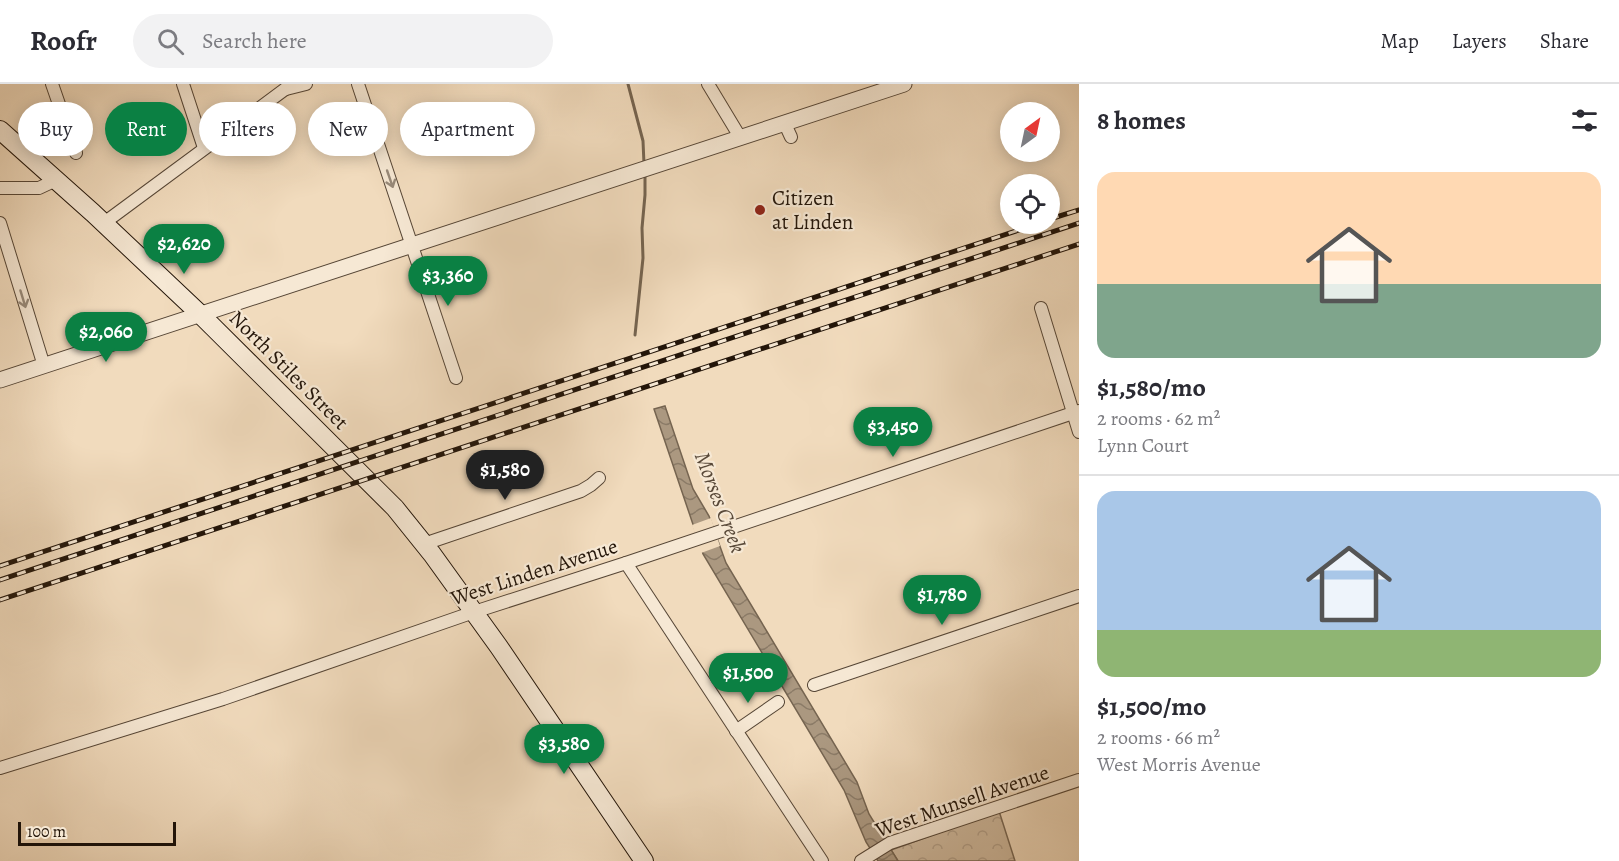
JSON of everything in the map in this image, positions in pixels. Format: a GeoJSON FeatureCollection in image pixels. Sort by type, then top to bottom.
{"type":"FeatureCollection","features":[{"type":"Feature","properties":{"kind":"main road","name":"North Stiles Street"},"geometry":{"type":"LineString","coordinates":[[0,130],[104,223],[201,315],[386,498],[424,544],[474,612],[644,861]]}},
{"type":"Feature","properties":{"kind":"street"},"geometry":{"type":"LineString","coordinates":[[52,84],[58,102]]}},
{"type":"Feature","properties":{"kind":"street"},"geometry":{"type":"LineString","coordinates":[[183,84],[199,133]]}},
{"type":"Feature","properties":{"kind":"street"},"geometry":{"type":"LineString","coordinates":[[267,102],[288,87],[306,84]]}},
{"type":"Feature","properties":{"kind":"street"},"geometry":{"type":"LineString","coordinates":[[358,84],[456,378]]}},
{"type":"Feature","properties":{"kind":"street"},"geometry":{"type":"LineString","coordinates":[[708,84],[740,137]]}},
{"type":"Feature","properties":{"kind":"street"},"geometry":{"type":"LineString","coordinates":[[0,380],[740,137],[788,130],[904,84]]}},
{"type":"Feature","properties":{"kind":"street"},"geometry":{"type":"LineString","coordinates":[[104,223],[199,152]]}},
{"type":"Feature","properties":{"kind":"street"},"geometry":{"type":"LineString","coordinates":[[0,188],[39,188],[56,180]]}},
{"type":"Feature","properties":{"kind":"street"},"geometry":{"type":"LineString","coordinates":[[0,223],[44,366]]}},
{"type":"Feature","properties":{"kind":"street"},"geometry":{"type":"LineString","coordinates":[[1041,308],[1076,413],[1079,432]]}},
{"type":"Feature","properties":{"kind":"street","name":"West Linden Avenue"},"geometry":{"type":"LineString","coordinates":[[0,768],[223,699],[474,612],[1076,413]]}},
{"type":"Feature","properties":{"kind":"street"},"geometry":{"type":"LineString","coordinates":[[424,544],[580,491],[599,478]]}},
{"type":"Feature","properties":{"kind":"street"},"geometry":{"type":"LineString","coordinates":[[626,563],[822,861]]}},
{"type":"Feature","properties":{"kind":"street"},"geometry":{"type":"LineString","coordinates":[[814,685],[1079,596]]}},
{"type":"Feature","properties":{"kind":"street"},"geometry":{"type":"LineString","coordinates":[[736,731],[777,702]]}},
{"type":"Feature","properties":{"kind":"street","name":"West Munsell Avenue"},"geometry":{"type":"LineString","coordinates":[[865,858],[890,843],[1079,780]]}},
{"type":"Feature","properties":{"kind":"green space"},"geometry":{"type":"Polygon","coordinates":[[[999,811],[1015,861],[898,861],[891,850],[999,811]]]}},
{"type":"Feature","properties":{"kind":"water"},"geometry":{"type":"Polygon","coordinates":[[[665,406],[693,489],[709,516],[726,563],[857,782],[869,814],[898,861],[878,861],[866,842],[844,790],[703,554],[654,409],[665,406]]]}},
{"type":"Feature","properties":{"kind":"pier"},"geometry":{"type":"Polygon","coordinates":[[[711,518],[720,546],[701,553],[692,525],[711,518]]]}},
{"type":"Feature","properties":{"kind":"waterway","name":"Morses Creek"},"geometry":{"type":"LineString","coordinates":[[628,84],[643,141],[644,164]]}},
{"type":"Feature","properties":{"kind":"waterway","name":"Morses Creek"},"geometry":{"type":"LineString","coordinates":[[635,335],[643,258],[645,174]]}},
{"type":"Feature","properties":{"kind":"railway"},"geometry":{"type":"LineString","coordinates":[[1060,216],[1079,210]]}},
{"type":"Feature","properties":{"kind":"railway"},"geometry":{"type":"LineString","coordinates":[[0,580],[1079,223]]}},
{"type":"Feature","properties":{"kind":"railway"},"geometry":{"type":"LineString","coordinates":[[0,566],[1007,234]]}},
{"type":"Feature","properties":{"kind":"railway"},"geometry":{"type":"LineString","coordinates":[[0,600],[1079,244]]}},
{"type":"Feature","properties":{"kind":"place","name":"Citizen at Linden"},"geometry":{"type":"Point","coordinates":[760,210]}}]}
